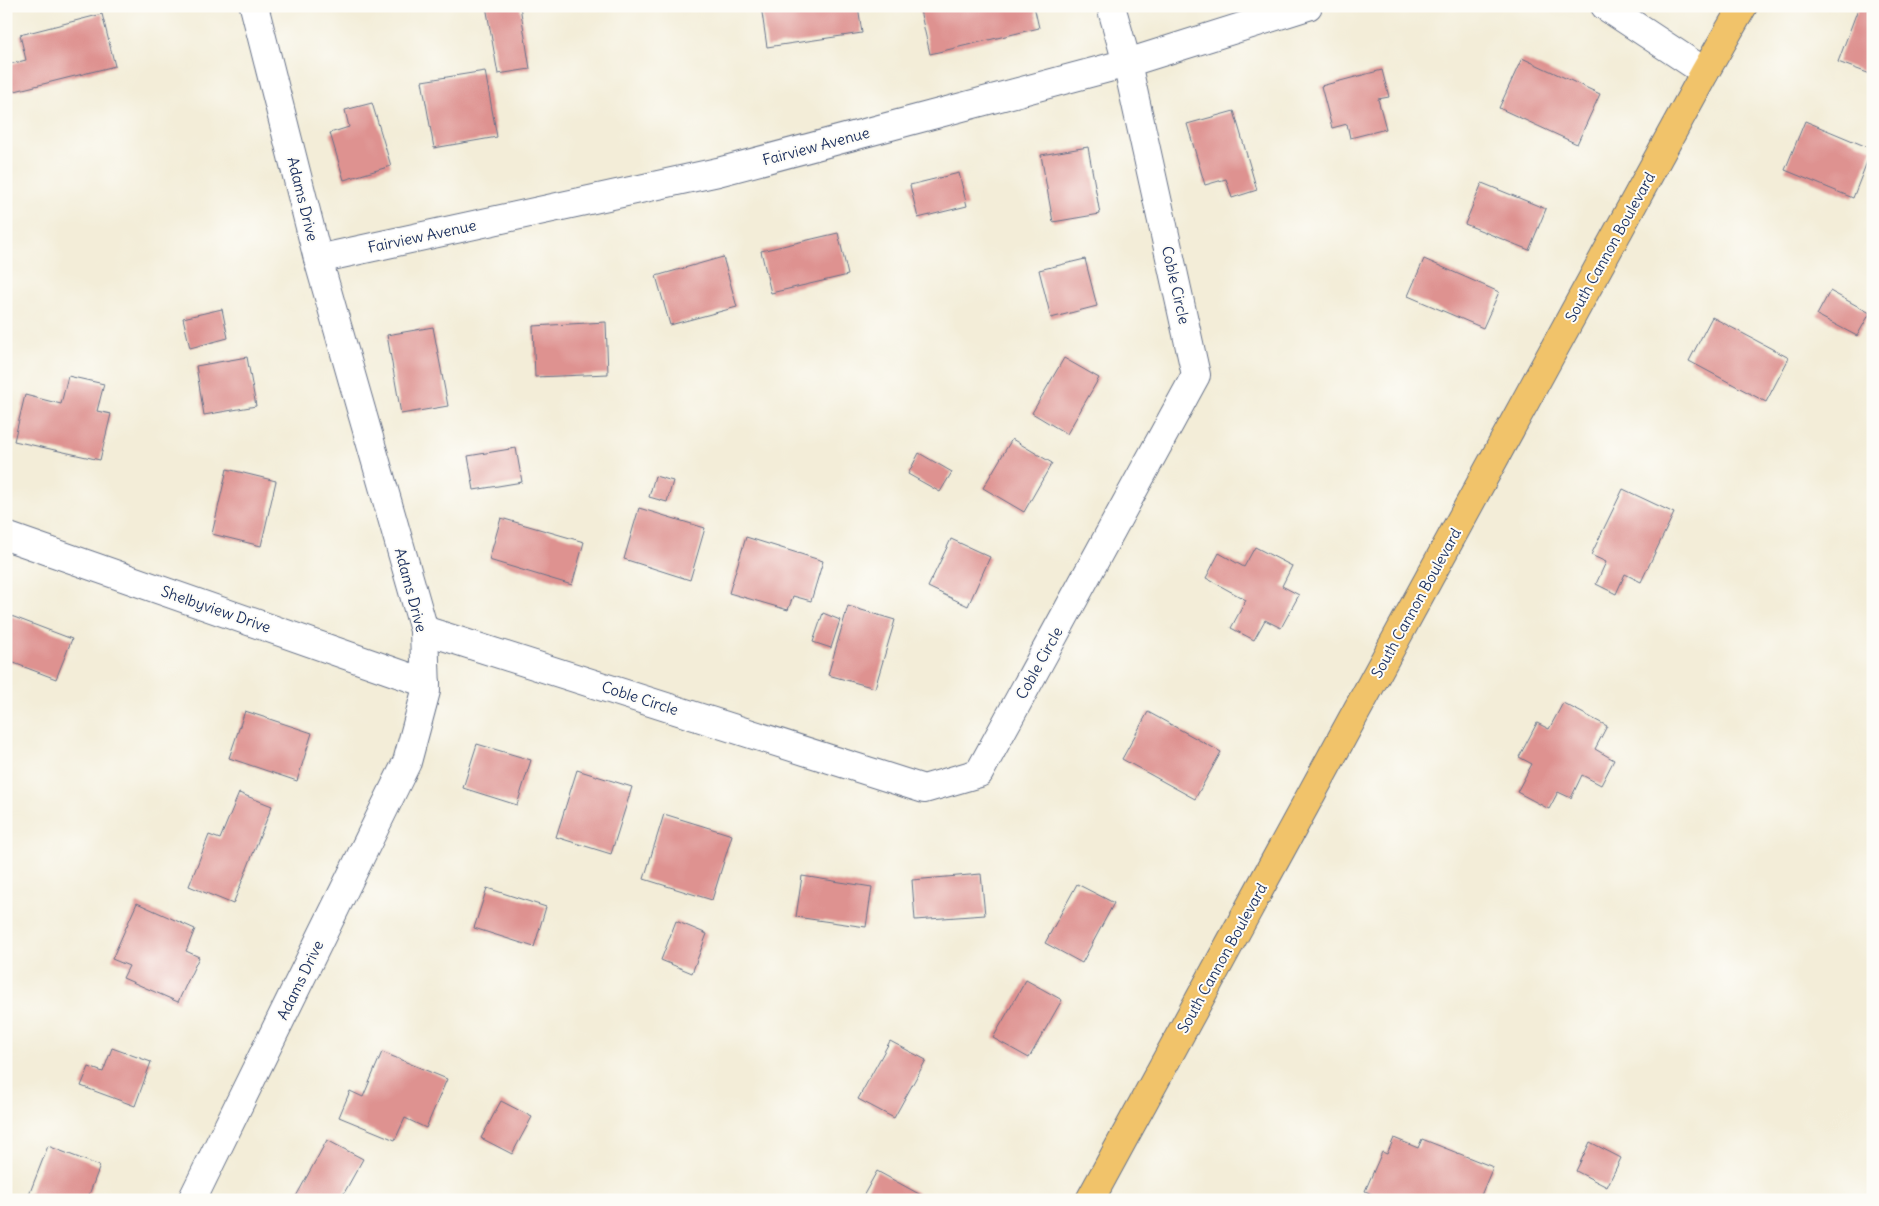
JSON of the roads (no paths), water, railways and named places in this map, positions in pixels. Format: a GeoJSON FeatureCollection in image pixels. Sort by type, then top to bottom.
{"type":"FeatureCollection","features":[{"type":"Feature","properties":{"kind":"highway","name":"South Cannon Boulevard"},"geometry":{"type":"LineString","coordinates":[[1090,1200],[1705,72],[1743,6]]}},
{"type":"Feature","properties":{"kind":"street","name":"Adams Drive"},"geometry":{"type":"LineString","coordinates":[[192,1200],[407,762],[426,692],[424,630],[318,259],[254,6]]}},
{"type":"Feature","properties":{"kind":"street","name":"Coble Circle"},"geometry":{"type":"LineString","coordinates":[[424,630],[924,789],[979,773],[1196,375],[1127,62],[1111,6]]}},
{"type":"Feature","properties":{"kind":"street","name":"Fairview Avenue"},"geometry":{"type":"LineString","coordinates":[[318,259],[718,172],[1127,62],[1308,6]]}},
{"type":"Feature","properties":{"kind":"street"},"geometry":{"type":"LineString","coordinates":[[1605,6],[1705,72]]}},
{"type":"Feature","properties":{"kind":"street","name":"Shelbyview Drive"},"geometry":{"type":"LineString","coordinates":[[6,536],[426,683]]}}]}
